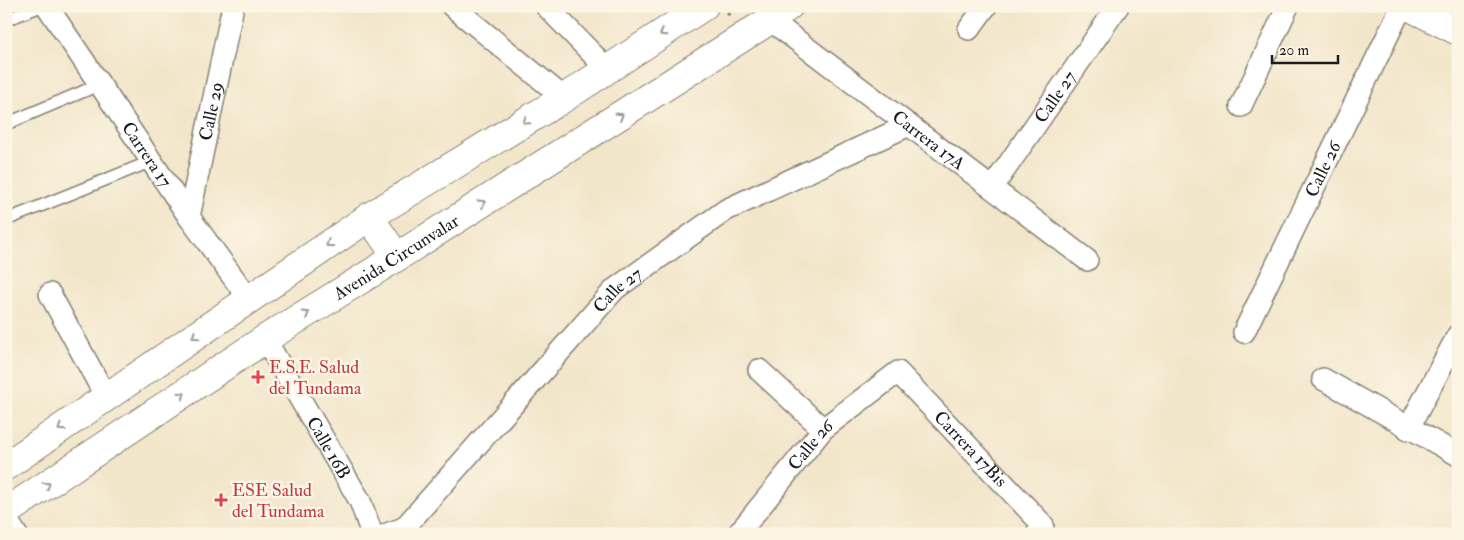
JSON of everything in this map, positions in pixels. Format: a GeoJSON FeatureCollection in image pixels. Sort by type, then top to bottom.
{"type":"FeatureCollection","features":[{"type":"Feature","properties":{"kind":"main road"},"geometry":{"type":"LineString","coordinates":[[6,466],[369,217],[564,98],[704,6]]}},
{"type":"Feature","properties":{"kind":"main road"},"geometry":{"type":"LineString","coordinates":[[1408,6],[1458,31]]}},
{"type":"Feature","properties":{"kind":"main road","name":"Avenida Circunvalar"},"geometry":{"type":"LineString","coordinates":[[7,512],[265,339],[780,13]]}},
{"type":"Feature","properties":{"kind":"main road"},"geometry":{"type":"LineString","coordinates":[[369,217],[397,257]]}},
{"type":"Feature","properties":{"kind":"street","name":"Carrera 17"},"geometry":{"type":"LineString","coordinates":[[47,6],[189,217],[249,299]]}},
{"type":"Feature","properties":{"kind":"street","name":"Calle 29"},"geometry":{"type":"LineString","coordinates":[[189,217],[233,6]]}},
{"type":"Feature","properties":{"kind":"street"},"geometry":{"type":"LineString","coordinates":[[452,6],[564,98]]}},
{"type":"Feature","properties":{"kind":"street"},"geometry":{"type":"LineString","coordinates":[[546,6],[608,70]]}},
{"type":"Feature","properties":{"kind":"street"},"geometry":{"type":"LineString","coordinates":[[969,29],[986,6]]}},
{"type":"Feature","properties":{"kind":"street","name":"Calle 27"},"geometry":{"type":"LineString","coordinates":[[992,188],[1118,6]]}},
{"type":"Feature","properties":{"kind":"street"},"geometry":{"type":"LineString","coordinates":[[1241,106],[1288,6]]}},
{"type":"Feature","properties":{"kind":"street","name":"Calle 26"},"geometry":{"type":"LineString","coordinates":[[1244,332],[1402,6]]}},
{"type":"Feature","properties":{"kind":"street","name":"Carrera 17A"},"geometry":{"type":"LineString","coordinates":[[780,13],[909,125],[1087,260]]}},
{"type":"Feature","properties":{"kind":"street","name":"Calle 27"},"geometry":{"type":"LineString","coordinates":[[387,534],[404,528],[615,289],[726,210],[909,125]]}},
{"type":"Feature","properties":{"kind":"street"},"geometry":{"type":"LineString","coordinates":[[50,294],[106,397]]}},
{"type":"Feature","properties":{"kind":"street"},"geometry":{"type":"LineString","coordinates":[[1408,429],[1452,361],[1458,335]]}},
{"type":"Feature","properties":{"kind":"street","name":"Calle 16B"},"geometry":{"type":"LineString","coordinates":[[265,339],[360,501],[372,534]]}},
{"type":"Feature","properties":{"kind":"street"},"geometry":{"type":"LineString","coordinates":[[759,370],[824,429]]}},
{"type":"Feature","properties":{"kind":"street","name":"Calle 26"},"geometry":{"type":"LineString","coordinates":[[738,534],[824,429],[898,372]]}},
{"type":"Feature","properties":{"kind":"street","name":"Carrera 17Bis"},"geometry":{"type":"LineString","coordinates":[[898,372],[1040,529]]}},
{"type":"Feature","properties":{"kind":"street"},"geometry":{"type":"LineString","coordinates":[[1323,379],[1408,429],[1458,455]]}},
{"type":"Feature","properties":{"kind":"lane"},"geometry":{"type":"LineString","coordinates":[[6,20],[41,6]]}},
{"type":"Feature","properties":{"kind":"lane"},"geometry":{"type":"LineString","coordinates":[[6,124],[101,84]]}},
{"type":"Feature","properties":{"kind":"lane"},"geometry":{"type":"LineString","coordinates":[[6,220],[152,161]]}},
{"type":"Feature","properties":{"kind":"lane"},"geometry":{"type":"LineString","coordinates":[[7,512],[22,534]]}},
{"type":"Feature","properties":{"kind":"place","name":"E.S.E. Salud del Tundama"},"geometry":{"type":"Point","coordinates":[258,377]}},
{"type":"Feature","properties":{"kind":"place","name":"ESE Salud del Tundama"},"geometry":{"type":"Point","coordinates":[221,500]}}]}
